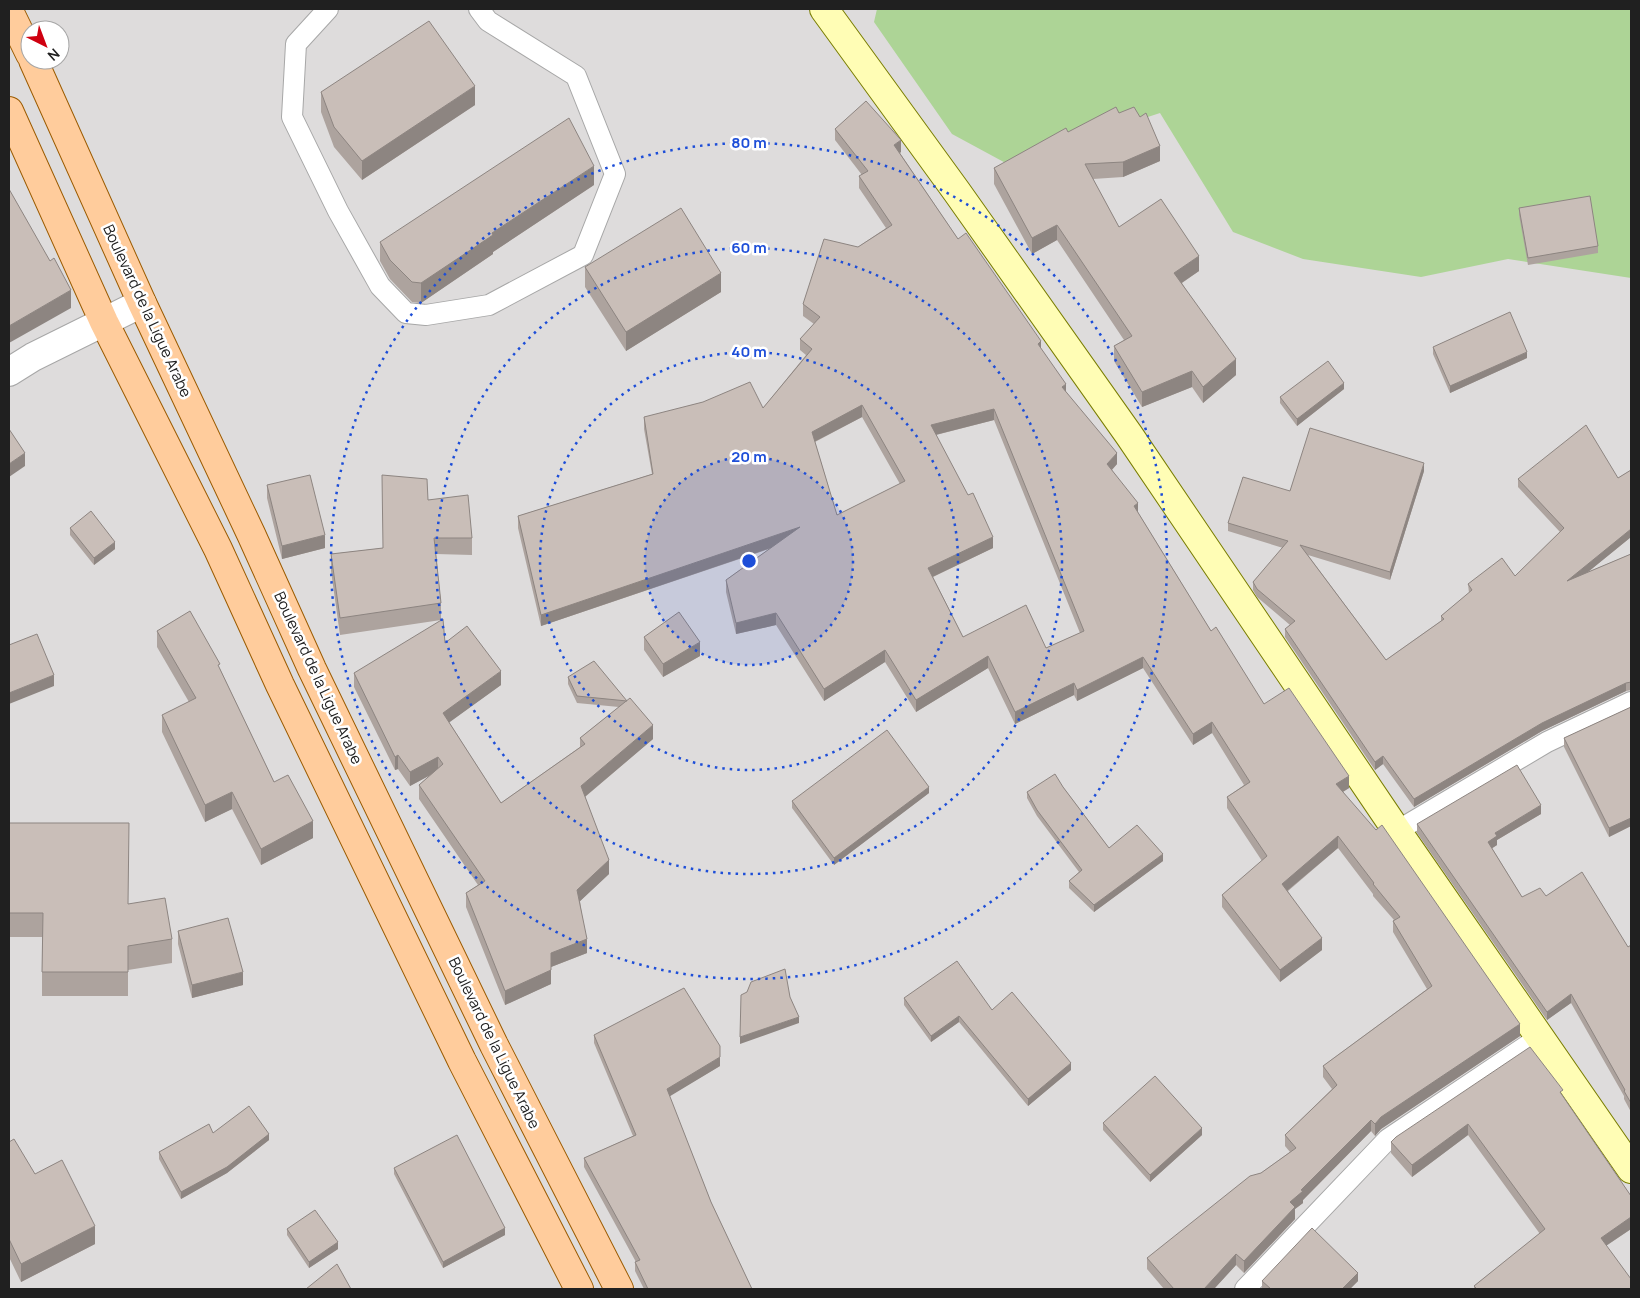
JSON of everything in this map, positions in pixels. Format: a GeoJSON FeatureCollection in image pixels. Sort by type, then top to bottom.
{"type":"FeatureCollection","features":[{"type":"Feature","properties":{"kind":"main road","name":"Boulevard de la Ligue Arabe"},"geometry":{"type":"LineString","coordinates":[[9,11],[20,33]]}},
{"type":"Feature","properties":{"kind":"main road","name":"Boulevard de la Ligue Arabe"},"geometry":{"type":"LineString","coordinates":[[38,70],[142,303],[251,534],[312,669],[494,1045],[619,1289]]}},
{"type":"Feature","properties":{"kind":"main road"},"geometry":{"type":"LineString","coordinates":[[9,111],[104,322],[218,549],[280,685],[462,1061],[579,1289]]}},
{"type":"Feature","properties":{"kind":"main road"},"geometry":{"type":"LineString","coordinates":[[280,685],[312,669]]}},
{"type":"Feature","properties":{"kind":"main road"},"geometry":{"type":"LineString","coordinates":[[462,1061],[494,1045]]}},
{"type":"Feature","properties":{"kind":"street"},"geometry":{"type":"LineString","coordinates":[[824,9],[957,192],[1123,427],[1397,832],[1631,1169]]}},
{"type":"Feature","properties":{"kind":"street"},"geometry":{"type":"LineString","coordinates":[[9,372],[33,357],[142,303]]}},
{"type":"Feature","properties":{"kind":"lane"},"geometry":{"type":"LineString","coordinates":[[328,9],[296,44],[292,117],[338,211],[380,286],[406,313],[426,315],[488,305],[583,255],[615,174],[576,76],[488,21],[480,9]]}},
{"type":"Feature","properties":{"kind":"lane"},"geometry":{"type":"LineString","coordinates":[[1397,832],[1548,742],[1631,702]]}},
{"type":"Feature","properties":{"kind":"lane"},"geometry":{"type":"LineString","coordinates":[[1245,1289],[1388,1139],[1540,1037]]}},
{"type":"Feature","properties":{"kind":"shaded area"},"geometry":{"type":"Polygon","coordinates":[[[9,9],[1631,9],[1631,1289],[9,1289],[9,9]]]}},
{"type":"Feature","properties":{"kind":"green space"},"geometry":{"type":"Polygon","coordinates":[[[877,9],[1631,9],[1631,278],[1508,259],[1421,277],[1303,259],[1233,232],[1160,113],[1096,134],[1013,167],[952,134],[874,22],[877,9]]]}},
{"type":"Feature","properties":{"kind":"building"},"geometry":{"type":"Polygon","coordinates":[[[429,21],[475,86],[362,161],[334,127],[321,92],[429,21]]]}},
{"type":"Feature","properties":{"kind":"building"},"geometry":{"type":"Polygon","coordinates":[[[866,101],[901,140],[894,145],[958,239],[966,233],[1041,341],[1038,344],[1066,384],[1062,387],[1117,453],[1107,464],[1138,503],[1134,506],[1211,631],[1216,627],[1264,704],[1289,688],[1349,776],[1336,784],[1376,830],[1382,825],[1520,1024],[1381,1117],[1375,1124],[1371,1120],[1301,1190],[1303,1191],[1290,1202],[1295,1207],[1244,1261],[1236,1254],[1204,1289],[1174,1289],[1147,1258],[1250,1176],[1261,1173],[1296,1148],[1285,1135],[1337,1085],[1323,1066],[1432,986],[1393,921],[1400,917],[1338,836],[1282,884],[1322,938],[1280,970],[1222,895],[1267,856],[1227,797],[1250,782],[1212,722],[1193,734],[1143,657],[1077,690],[1074,683],[1015,712],[988,656],[916,700],[885,650],[824,689],[776,613],[736,623],[726,580],[800,527],[541,615],[518,516],[653,474],[644,417],[703,402],[750,382],[763,408],[812,349],[800,339],[820,317],[803,304],[824,239],[858,247],[892,225],[859,176],[868,171],[835,129],[866,101]],[[862,405],[812,432],[837,515],[905,481],[862,405]],[[994,409],[931,425],[968,495],[973,493],[993,537],[928,568],[963,637],[1026,605],[1046,648],[1084,631],[994,409]]]}},
{"type":"Feature","properties":{"kind":"building"},"geometry":{"type":"Polygon","coordinates":[[[1116,107],[1119,113],[1134,107],[1140,117],[1146,113],[1160,146],[1123,162],[1085,164],[1119,227],[1161,199],[1199,256],[1174,273],[1236,359],[1203,387],[1192,371],[1142,392],[1114,346],[1132,336],[1057,225],[1032,238],[994,168],[1066,128],[1068,132],[1116,107]]]}},
{"type":"Feature","properties":{"kind":"building"},"geometry":{"type":"Polygon","coordinates":[[[569,118],[594,166],[492,233],[493,235],[421,283],[412,282],[390,260],[380,242],[569,118]]]}},
{"type":"Feature","properties":{"kind":"building"},"geometry":{"type":"Polygon","coordinates":[[[9,189],[50,261],[54,258],[71,290],[9,326],[9,189]]]}},
{"type":"Feature","properties":{"kind":"building"},"geometry":{"type":"Polygon","coordinates":[[[1590,196],[1598,246],[1528,258],[1519,208],[1590,196]]]}},
{"type":"Feature","properties":{"kind":"building"},"geometry":{"type":"Polygon","coordinates":[[[681,208],[721,273],[626,332],[585,267],[681,208]]]}},
{"type":"Feature","properties":{"kind":"building"},"geometry":{"type":"Polygon","coordinates":[[[1510,312],[1527,352],[1450,386],[1433,347],[1510,312]]]}},
{"type":"Feature","properties":{"kind":"building"},"geometry":{"type":"Polygon","coordinates":[[[1328,361],[1344,383],[1297,419],[1280,397],[1328,361]]]}},
{"type":"Feature","properties":{"kind":"building"},"geometry":{"type":"Polygon","coordinates":[[[1586,425],[1618,478],[1631,470],[1631,529],[1567,581],[1631,554],[1631,682],[1542,723],[1414,799],[1383,756],[1375,762],[1285,629],[1295,621],[1257,589],[1253,582],[1288,541],[1228,523],[1243,477],[1290,491],[1310,428],[1424,463],[1390,572],[1300,545],[1386,660],[1444,619],[1441,616],[1472,590],[1468,584],[1502,558],[1515,576],[1564,528],[1518,479],[1586,425]]]}},
{"type":"Feature","properties":{"kind":"building"},"geometry":{"type":"Polygon","coordinates":[[[9,429],[25,453],[9,464],[9,429]]]}},
{"type":"Feature","properties":{"kind":"building"},"geometry":{"type":"Polygon","coordinates":[[[310,475],[325,535],[282,546],[267,485],[310,475]]]}},
{"type":"Feature","properties":{"kind":"building"},"geometry":{"type":"Polygon","coordinates":[[[382,475],[427,479],[428,500],[468,495],[472,538],[434,538],[441,603],[340,618],[331,554],[383,548],[382,475]]]}},
{"type":"Feature","properties":{"kind":"building"},"geometry":{"type":"Polygon","coordinates":[[[91,511],[115,542],[94,558],[70,528],[91,511]]]}},
{"type":"Feature","properties":{"kind":"building"},"geometry":{"type":"Polygon","coordinates":[[[190,611],[220,664],[218,665],[274,782],[288,775],[313,821],[261,849],[232,792],[205,805],[162,715],[196,698],[157,631],[190,611]]]}},
{"type":"Feature","properties":{"kind":"building"},"geometry":{"type":"Polygon","coordinates":[[[679,612],[700,642],[663,664],[644,637],[679,612]]]}},
{"type":"Feature","properties":{"kind":"building"},"geometry":{"type":"Polygon","coordinates":[[[443,619],[445,643],[467,626],[501,671],[443,713],[501,803],[585,744],[580,738],[630,698],[653,725],[581,786],[609,860],[577,890],[587,939],[551,953],[551,970],[505,991],[466,893],[485,881],[419,785],[443,764],[438,757],[410,772],[398,755],[395,757],[354,673],[443,619]]]}},
{"type":"Feature","properties":{"kind":"building"},"geometry":{"type":"Polygon","coordinates":[[[37,634],[54,675],[9,693],[9,645],[37,634]]]}},
{"type":"Feature","properties":{"kind":"building"},"geometry":{"type":"Polygon","coordinates":[[[594,661],[627,701],[577,696],[568,677],[594,661]]]}},
{"type":"Feature","properties":{"kind":"building"},"geometry":{"type":"Polygon","coordinates":[[[1631,707],[1631,818],[1609,828],[1564,738],[1631,707]]]}},
{"type":"Feature","properties":{"kind":"building"},"geometry":{"type":"Polygon","coordinates":[[[887,730],[929,787],[834,858],[792,801],[887,730]]]}},
{"type":"Feature","properties":{"kind":"building"},"geometry":{"type":"Polygon","coordinates":[[[1517,765],[1541,805],[1495,833],[1497,836],[1488,842],[1522,897],[1540,888],[1546,896],[1582,872],[1628,947],[1631,945],[1631,1103],[1571,994],[1547,1012],[1417,824],[1517,765]]]}},
{"type":"Feature","properties":{"kind":"building"},"geometry":{"type":"Polygon","coordinates":[[[1055,774],[1109,848],[1137,825],[1163,854],[1094,905],[1069,881],[1082,870],[1037,810],[1027,792],[1055,774]]]}},
{"type":"Feature","properties":{"kind":"building"},"geometry":{"type":"Polygon","coordinates":[[[9,823],[129,823],[128,904],[165,898],[172,939],[128,946],[128,972],[42,972],[43,913],[9,913],[9,823]]]}},
{"type":"Feature","properties":{"kind":"building"},"geometry":{"type":"Polygon","coordinates":[[[228,918],[243,972],[192,985],[178,931],[228,918]]]}},
{"type":"Feature","properties":{"kind":"building"},"geometry":{"type":"Polygon","coordinates":[[[957,961],[992,1010],[1012,992],[1071,1063],[1028,1099],[959,1016],[931,1036],[904,998],[957,961]]]}},
{"type":"Feature","properties":{"kind":"building"},"geometry":{"type":"Polygon","coordinates":[[[785,969],[790,997],[799,1017],[740,1037],[741,995],[747,992],[751,982],[785,969]]]}},
{"type":"Feature","properties":{"kind":"building"},"geometry":{"type":"Polygon","coordinates":[[[684,988],[720,1046],[720,1057],[667,1089],[711,1202],[752,1289],[648,1289],[635,1262],[640,1260],[584,1158],[636,1135],[594,1035],[684,988]]]}},
{"type":"Feature","properties":{"kind":"building"},"geometry":{"type":"Polygon","coordinates":[[[1530,1047],[1563,1090],[1560,1092],[1631,1196],[1631,1217],[1601,1238],[1631,1279],[1631,1289],[1477,1289],[1474,1286],[1545,1229],[1468,1124],[1412,1165],[1391,1142],[1530,1047]]]}},
{"type":"Feature","properties":{"kind":"building"},"geometry":{"type":"Polygon","coordinates":[[[1155,1076],[1202,1128],[1150,1175],[1103,1123],[1155,1076]]]}},
{"type":"Feature","properties":{"kind":"building"},"geometry":{"type":"Polygon","coordinates":[[[249,1106],[269,1134],[227,1167],[181,1192],[159,1152],[209,1124],[213,1133],[249,1106]]]}},
{"type":"Feature","properties":{"kind":"building"},"geometry":{"type":"Polygon","coordinates":[[[457,1135],[505,1228],[443,1262],[394,1168],[457,1135]]]}},
{"type":"Feature","properties":{"kind":"building"},"geometry":{"type":"Polygon","coordinates":[[[14,1139],[35,1174],[62,1160],[95,1226],[21,1264],[9,1239],[9,1142],[14,1139]]]}},
{"type":"Feature","properties":{"kind":"building"},"geometry":{"type":"Polygon","coordinates":[[[315,1210],[338,1242],[309,1262],[287,1229],[315,1210]]]}},
{"type":"Feature","properties":{"kind":"building"},"geometry":{"type":"Polygon","coordinates":[[[1312,1228],[1358,1273],[1342,1289],[1271,1289],[1262,1281],[1312,1228]]]}},
{"type":"Feature","properties":{"kind":"building"},"geometry":{"type":"Polygon","coordinates":[[[337,1264],[351,1289],[306,1289],[337,1264]]]}}]}
